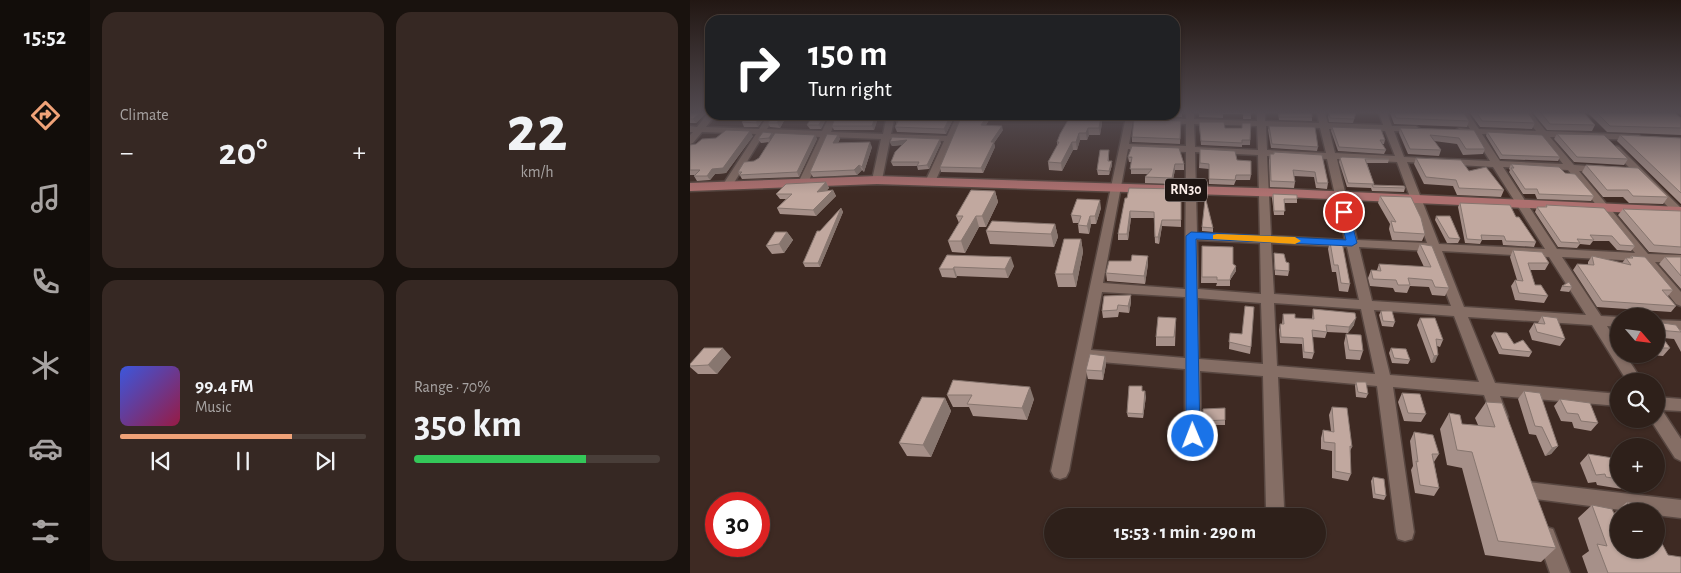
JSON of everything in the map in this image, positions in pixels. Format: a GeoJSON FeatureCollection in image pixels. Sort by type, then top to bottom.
{"type":"FeatureCollection","features":[{"type":"Feature","properties":{"kind":"main road","name":"RN30"},"geometry":{"type":"LineString","coordinates":[[690,187],[877,180],[1191,190],[1680,212]]}},
{"type":"Feature","properties":{"kind":"street"},"geometry":{"type":"LineString","coordinates":[[727,186],[757,140]]}},
{"type":"Feature","properties":{"kind":"street"},"geometry":{"type":"LineString","coordinates":[[803,183],[822,140]]}},
{"type":"Feature","properties":{"kind":"street"},"geometry":{"type":"LineString","coordinates":[[877,180],[886,140]]}},
{"type":"Feature","properties":{"kind":"street"},"geometry":{"type":"LineString","coordinates":[[930,182],[950,140],[945,140]]}},
{"type":"Feature","properties":{"kind":"street"},"geometry":{"type":"LineString","coordinates":[[1060,471],[1125,140]]}},
{"type":"Feature","properties":{"kind":"street"},"geometry":{"type":"LineString","coordinates":[[1190,140],[1193,436]]}},
{"type":"Feature","properties":{"kind":"street"},"geometry":{"type":"LineString","coordinates":[[1263,140],[1275,507]]}},
{"type":"Feature","properties":{"kind":"street"},"geometry":{"type":"LineString","coordinates":[[1327,140],[1384,379],[1406,532]]}},
{"type":"Feature","properties":{"kind":"street"},"geometry":{"type":"LineString","coordinates":[[1393,140],[1507,434]]}},
{"type":"Feature","properties":{"kind":"street"},"geometry":{"type":"LineString","coordinates":[[1481,140],[1630,373]]}},
{"type":"Feature","properties":{"kind":"street"},"geometry":{"type":"LineString","coordinates":[[1549,140],[1681,300]]}},
{"type":"Feature","properties":{"kind":"street"},"geometry":{"type":"LineString","coordinates":[[1607,140],[1680,212]]}},
{"type":"Feature","properties":{"kind":"street"},"geometry":{"type":"LineString","coordinates":[[1124,146],[1637,170]]}},
{"type":"Feature","properties":{"kind":"street"},"geometry":{"type":"LineString","coordinates":[[1191,236],[1681,259]]}},
{"type":"Feature","properties":{"kind":"street"},"geometry":{"type":"LineString","coordinates":[[1096,287],[1610,322]]}},
{"type":"Feature","properties":{"kind":"street"},"geometry":{"type":"LineString","coordinates":[[1665,325],[1681,326]]}},
{"type":"Feature","properties":{"kind":"street"},"geometry":{"type":"LineString","coordinates":[[1082,355],[1610,399]]}},
{"type":"Feature","properties":{"kind":"street"},"geometry":{"type":"LineString","coordinates":[[1665,404],[1681,405]]}},
{"type":"Feature","properties":{"kind":"street"},"geometry":{"type":"LineString","coordinates":[[1665,428],[1681,453]]}},
{"type":"Feature","properties":{"kind":"street"},"geometry":{"type":"LineString","coordinates":[[1535,508],[1526,485],[1681,509]]}},
{"type":"Feature","properties":{"kind":"street"},"geometry":{"type":"LineString","coordinates":[[1542,527],[1560,573]]}},
{"type":"Feature","properties":{"kind":"building"},"geometry":{"type":"Polygon","coordinates":[[[701,140],[744,140],[723,168],[712,169],[707,176],[694,176],[700,170],[690,170],[690,145],[696,144],[701,140]]]}},
{"type":"Feature","properties":{"kind":"building"},"geometry":{"type":"Polygon","coordinates":[[[771,140],[813,140],[797,172],[739,175],[742,172],[738,172],[744,162],[754,161],[759,158],[771,140]]]}},
{"type":"Feature","properties":{"kind":"building"},"geometry":{"type":"Polygon","coordinates":[[[824,140],[835,140],[833,143],[870,142],[862,167],[859,165],[854,170],[810,172],[824,140]]]}},
{"type":"Feature","properties":{"kind":"building"},"geometry":{"type":"Polygon","coordinates":[[[891,140],[940,140],[927,165],[917,166],[919,162],[891,162],[895,152],[907,140],[890,142],[891,140]]]}},
{"type":"Feature","properties":{"kind":"building"},"geometry":{"type":"Polygon","coordinates":[[[952,140],[993,140],[991,142],[994,142],[981,168],[940,167],[952,140]]]}},
{"type":"Feature","properties":{"kind":"building"},"geometry":{"type":"Polygon","coordinates":[[[1058,140],[1077,140],[1076,142],[1072,142],[1061,163],[1048,162],[1059,142],[1057,142],[1058,140]]]}},
{"type":"Feature","properties":{"kind":"building"},"geometry":{"type":"Polygon","coordinates":[[[1242,140],[1242,143],[1201,141],[1250,140],[1242,140]]]}},
{"type":"Feature","properties":{"kind":"building"},"geometry":{"type":"Polygon","coordinates":[[[1271,140],[1317,140],[1318,147],[1272,144],[1271,140]]]}},
{"type":"Feature","properties":{"kind":"building"},"geometry":{"type":"Polygon","coordinates":[[[1336,140],[1385,140],[1380,140],[1386,150],[1339,147],[1336,140]]]}},
{"type":"Feature","properties":{"kind":"building"},"geometry":{"type":"Polygon","coordinates":[[[1406,140],[1433,140],[1441,150],[1410,149],[1406,140]]]}},
{"type":"Feature","properties":{"kind":"building"},"geometry":{"type":"Polygon","coordinates":[[[1460,140],[1480,140],[1485,149],[1466,149],[1460,140]]]}},
{"type":"Feature","properties":{"kind":"building"},"geometry":{"type":"Polygon","coordinates":[[[1492,140],[1546,140],[1560,157],[1502,155],[1492,140]]]}},
{"type":"Feature","properties":{"kind":"building"},"geometry":{"type":"Polygon","coordinates":[[[1562,140],[1609,140],[1628,159],[1577,157],[1562,140]]]}},
{"type":"Feature","properties":{"kind":"building"},"geometry":{"type":"Polygon","coordinates":[[[1625,140],[1681,140],[1681,193],[1625,140]]]}},
{"type":"Feature","properties":{"kind":"building"},"geometry":{"type":"Polygon","coordinates":[[[1132,146],[1179,148],[1184,164],[1175,164],[1172,178],[1145,177],[1152,169],[1130,169],[1132,157],[1128,157],[1132,146]]]}},
{"type":"Feature","properties":{"kind":"building"},"geometry":{"type":"Polygon","coordinates":[[[1200,149],[1235,151],[1237,160],[1251,161],[1251,175],[1236,175],[1235,180],[1209,179],[1209,164],[1200,163],[1200,149]]]}},
{"type":"Feature","properties":{"kind":"building"},"geometry":{"type":"Polygon","coordinates":[[[1100,150],[1109,150],[1108,161],[1112,161],[1109,171],[1097,170],[1100,150]]]}},
{"type":"Feature","properties":{"kind":"building"},"geometry":{"type":"Polygon","coordinates":[[[1274,152],[1322,155],[1328,183],[1317,183],[1315,172],[1293,170],[1295,182],[1271,181],[1270,154],[1274,154],[1274,152]]]}},
{"type":"Feature","properties":{"kind":"building"},"geometry":{"type":"Polygon","coordinates":[[[1340,158],[1389,159],[1365,159],[1374,184],[1348,183],[1340,158]]]}},
{"type":"Feature","properties":{"kind":"building"},"geometry":{"type":"Polygon","coordinates":[[[1416,158],[1461,160],[1469,171],[1486,167],[1504,190],[1459,188],[1456,180],[1426,177],[1416,158]]]}},
{"type":"Feature","properties":{"kind":"building"},"geometry":{"type":"Polygon","coordinates":[[[1511,164],[1559,167],[1565,173],[1575,174],[1594,196],[1539,194],[1537,189],[1525,189],[1511,168],[1514,168],[1511,164]]]}},
{"type":"Feature","properties":{"kind":"building"},"geometry":{"type":"Polygon","coordinates":[[[1586,165],[1638,168],[1668,197],[1633,196],[1628,190],[1607,190],[1586,165]]]}},
{"type":"Feature","properties":{"kind":"building"},"geometry":{"type":"Polygon","coordinates":[[[826,182],[817,192],[833,190],[813,210],[777,208],[792,194],[776,194],[786,184],[826,182]]]}},
{"type":"Feature","properties":{"kind":"building"},"geometry":{"type":"Polygon","coordinates":[[[1372,185],[1404,186],[1405,188],[1373,187],[1372,185]]]}},
{"type":"Feature","properties":{"kind":"building"},"geometry":{"type":"Polygon","coordinates":[[[1129,188],[1181,189],[1181,220],[1162,220],[1158,237],[1155,237],[1154,212],[1130,211],[1127,234],[1118,234],[1125,198],[1127,198],[1129,188]]]}},
{"type":"Feature","properties":{"kind":"building"},"geometry":{"type":"Polygon","coordinates":[[[971,190],[995,191],[982,216],[976,216],[961,241],[948,241],[963,216],[956,216],[971,190]]]}},
{"type":"Feature","properties":{"kind":"building"},"geometry":{"type":"Polygon","coordinates":[[[1273,194],[1297,195],[1297,199],[1284,199],[1285,211],[1274,211],[1273,194]]]}},
{"type":"Feature","properties":{"kind":"building"},"geometry":{"type":"Polygon","coordinates":[[[1380,196],[1411,197],[1421,218],[1425,234],[1394,232],[1391,221],[1396,222],[1380,196]]]}},
{"type":"Feature","properties":{"kind":"building"},"geometry":{"type":"Polygon","coordinates":[[[1077,199],[1100,200],[1095,216],[1090,216],[1087,226],[1078,225],[1081,216],[1071,215],[1077,199]]]}},
{"type":"Feature","properties":{"kind":"building"},"geometry":{"type":"Polygon","coordinates":[[[1206,200],[1213,228],[1202,227],[1206,200]]]}},
{"type":"Feature","properties":{"kind":"building"},"geometry":{"type":"Polygon","coordinates":[[[1460,203],[1510,205],[1516,217],[1519,217],[1536,242],[1506,241],[1504,236],[1481,235],[1482,240],[1467,239],[1460,203]]]}},
{"type":"Feature","properties":{"kind":"building"},"geometry":{"type":"Polygon","coordinates":[[[1546,205],[1604,208],[1635,246],[1620,245],[1612,236],[1590,235],[1594,240],[1577,239],[1580,243],[1561,242],[1537,207],[1547,207],[1546,205]]]}},
{"type":"Feature","properties":{"kind":"building"},"geometry":{"type":"Polygon","coordinates":[[[841,208],[818,263],[803,263],[817,231],[820,231],[841,208]]]}},
{"type":"Feature","properties":{"kind":"building"},"geometry":{"type":"Polygon","coordinates":[[[1623,209],[1681,211],[1681,247],[1654,245],[1623,209]]]}},
{"type":"Feature","properties":{"kind":"building"},"geometry":{"type":"Polygon","coordinates":[[[1436,216],[1450,216],[1460,239],[1449,238],[1436,216]]]}},
{"type":"Feature","properties":{"kind":"building"},"geometry":{"type":"Polygon","coordinates":[[[992,221],[1055,224],[1051,234],[986,231],[992,221]]]}},
{"type":"Feature","properties":{"kind":"building"},"geometry":{"type":"Polygon","coordinates":[[[775,232],[787,232],[779,244],[766,246],[775,232]]]}},
{"type":"Feature","properties":{"kind":"building"},"geometry":{"type":"Polygon","coordinates":[[[1064,239],[1081,239],[1073,274],[1055,274],[1064,239]]]}},
{"type":"Feature","properties":{"kind":"building"},"geometry":{"type":"Polygon","coordinates":[[[1330,242],[1342,242],[1350,284],[1341,283],[1338,265],[1334,265],[1330,242]]]}},
{"type":"Feature","properties":{"kind":"building"},"geometry":{"type":"Polygon","coordinates":[[[1420,244],[1432,246],[1449,288],[1435,287],[1432,280],[1408,278],[1410,285],[1398,285],[1396,280],[1373,279],[1371,270],[1381,271],[1379,264],[1431,267],[1420,244]]]}},
{"type":"Feature","properties":{"kind":"building"},"geometry":{"type":"Polygon","coordinates":[[[1202,246],[1233,247],[1233,264],[1236,266],[1230,280],[1217,280],[1217,277],[1202,277],[1202,246]]]}},
{"type":"Feature","properties":{"kind":"building"},"geometry":{"type":"Polygon","coordinates":[[[1513,250],[1542,252],[1549,263],[1528,263],[1535,285],[1541,285],[1548,296],[1519,293],[1515,280],[1523,281],[1513,250]]]}},
{"type":"Feature","properties":{"kind":"building"},"geometry":{"type":"Polygon","coordinates":[[[1274,253],[1284,254],[1286,262],[1289,263],[1289,271],[1275,270],[1274,253]]]}},
{"type":"Feature","properties":{"kind":"building"},"geometry":{"type":"Polygon","coordinates":[[[947,255],[1011,257],[1005,269],[954,267],[953,269],[939,269],[947,255]]]}},
{"type":"Feature","properties":{"kind":"building"},"geometry":{"type":"Polygon","coordinates":[[[1132,255],[1148,256],[1144,276],[1106,273],[1109,261],[1131,261],[1132,255]]]}},
{"type":"Feature","properties":{"kind":"building"},"geometry":{"type":"Polygon","coordinates":[[[1592,256],[1631,265],[1626,258],[1633,258],[1631,256],[1645,257],[1673,290],[1662,290],[1676,306],[1602,301],[1577,264],[1594,265],[1592,256]]]}},
{"type":"Feature","properties":{"kind":"building"},"geometry":{"type":"Polygon","coordinates":[[[1665,257],[1681,257],[1681,276],[1665,257]]]}},
{"type":"Feature","properties":{"kind":"building"},"geometry":{"type":"Polygon","coordinates":[[[1569,282],[1572,287],[1562,286],[1569,282]]]}},
{"type":"Feature","properties":{"kind":"building"},"geometry":{"type":"Polygon","coordinates":[[[1131,295],[1128,306],[1118,305],[1117,310],[1102,311],[1104,296],[1131,295]]]}},
{"type":"Feature","properties":{"kind":"building"},"geometry":{"type":"Polygon","coordinates":[[[1245,306],[1254,307],[1251,347],[1229,342],[1230,333],[1242,334],[1245,306]]]}},
{"type":"Feature","properties":{"kind":"building"},"geometry":{"type":"Polygon","coordinates":[[[1313,309],[1355,313],[1356,318],[1349,327],[1326,325],[1327,332],[1312,330],[1314,353],[1304,352],[1303,338],[1281,337],[1280,324],[1284,324],[1283,314],[1295,314],[1295,318],[1314,319],[1313,309]]]}},
{"type":"Feature","properties":{"kind":"building"},"geometry":{"type":"Polygon","coordinates":[[[1381,311],[1392,311],[1395,322],[1383,321],[1381,311]]]}},
{"type":"Feature","properties":{"kind":"building"},"geometry":{"type":"Polygon","coordinates":[[[1542,316],[1557,318],[1565,339],[1537,332],[1534,323],[1545,324],[1542,316]]]}},
{"type":"Feature","properties":{"kind":"building"},"geometry":{"type":"Polygon","coordinates":[[[1158,317],[1176,318],[1174,337],[1156,337],[1158,317]]]}},
{"type":"Feature","properties":{"kind":"building"},"geometry":{"type":"Polygon","coordinates":[[[1420,318],[1435,318],[1443,340],[1436,339],[1438,355],[1434,356],[1420,318]]]}},
{"type":"Feature","properties":{"kind":"building"},"geometry":{"type":"Polygon","coordinates":[[[1665,323],[1676,325],[1681,332],[1665,331],[1665,323]]]}},
{"type":"Feature","properties":{"kind":"building"},"geometry":{"type":"Polygon","coordinates":[[[1494,332],[1507,333],[1514,344],[1523,340],[1532,352],[1502,349],[1494,332]]]}},
{"type":"Feature","properties":{"kind":"building"},"geometry":{"type":"Polygon","coordinates":[[[1346,334],[1361,335],[1363,351],[1349,350],[1346,334]]]}},
{"type":"Feature","properties":{"kind":"building"},"geometry":{"type":"Polygon","coordinates":[[[1665,341],[1670,348],[1665,348],[1665,341]]]}},
{"type":"Feature","properties":{"kind":"building"},"geometry":{"type":"Polygon","coordinates":[[[704,348],[723,348],[708,365],[690,366],[690,364],[704,348]]]}},
{"type":"Feature","properties":{"kind":"building"},"geometry":{"type":"Polygon","coordinates":[[[1391,348],[1406,349],[1410,360],[1394,358],[1391,348]]]}},
{"type":"Feature","properties":{"kind":"building"},"geometry":{"type":"Polygon","coordinates":[[[1090,354],[1105,356],[1102,371],[1086,370],[1090,354]]]}},
{"type":"Feature","properties":{"kind":"building"},"geometry":{"type":"Polygon","coordinates":[[[953,380],[1030,387],[1022,408],[967,404],[972,395],[947,395],[953,380]]]}},
{"type":"Feature","properties":{"kind":"building"},"geometry":{"type":"Polygon","coordinates":[[[1356,382],[1366,382],[1368,394],[1358,392],[1356,382]]]}},
{"type":"Feature","properties":{"kind":"building"},"geometry":{"type":"Polygon","coordinates":[[[1129,386],[1142,386],[1142,391],[1145,391],[1143,414],[1127,413],[1129,386]]]}},
{"type":"Feature","properties":{"kind":"building"},"geometry":{"type":"Polygon","coordinates":[[[1524,391],[1540,393],[1558,446],[1552,448],[1542,427],[1535,426],[1524,391]]]}},
{"type":"Feature","properties":{"kind":"building"},"geometry":{"type":"Polygon","coordinates":[[[1402,393],[1420,394],[1426,414],[1408,413],[1402,393]]]}},
{"type":"Feature","properties":{"kind":"building"},"geometry":{"type":"Polygon","coordinates":[[[922,397],[945,398],[923,445],[899,443],[922,397]]]}},
{"type":"Feature","properties":{"kind":"building"},"geometry":{"type":"Polygon","coordinates":[[[1560,399],[1590,403],[1598,423],[1581,421],[1578,414],[1567,413],[1560,399]]]}},
{"type":"Feature","properties":{"kind":"building"},"geometry":{"type":"Polygon","coordinates":[[[1486,402],[1502,403],[1556,548],[1498,541],[1472,452],[1457,450],[1449,413],[1460,415],[1462,424],[1495,427],[1486,402]]]}},
{"type":"Feature","properties":{"kind":"building"},"geometry":{"type":"Polygon","coordinates":[[[1332,407],[1347,408],[1352,447],[1350,446],[1351,474],[1335,471],[1335,443],[1324,442],[1323,430],[1334,432],[1332,407]]]}},
{"type":"Feature","properties":{"kind":"building"},"geometry":{"type":"Polygon","coordinates":[[[1225,408],[1225,420],[1203,421],[1203,409],[1225,408]]]}},
{"type":"Feature","properties":{"kind":"building"},"geometry":{"type":"Polygon","coordinates":[[[1414,432],[1433,435],[1439,454],[1432,454],[1439,488],[1420,485],[1414,432]]]}},
{"type":"Feature","properties":{"kind":"building"},"geometry":{"type":"Polygon","coordinates":[[[1588,454],[1610,458],[1610,478],[1606,477],[1605,474],[1596,475],[1588,454]]]}},
{"type":"Feature","properties":{"kind":"building"},"geometry":{"type":"Polygon","coordinates":[[[1373,477],[1384,479],[1386,496],[1375,494],[1373,477]]]}},
{"type":"Feature","properties":{"kind":"building"},"geometry":{"type":"Polygon","coordinates":[[[1592,505],[1610,509],[1610,558],[1665,558],[1665,549],[1668,555],[1681,557],[1681,573],[1608,573],[1597,544],[1607,546],[1592,505]]]}},
{"type":"Feature","properties":{"kind":"slow traffic"},"geometry":{"type":"LineString","coordinates":[[1217,237],[1295,241]]}},
{"type":"Feature","properties":{"kind":"route"},"geometry":{"type":"LineString","coordinates":[[1193,436],[1191,236],[1352,243],[1344,212]]}}]}
